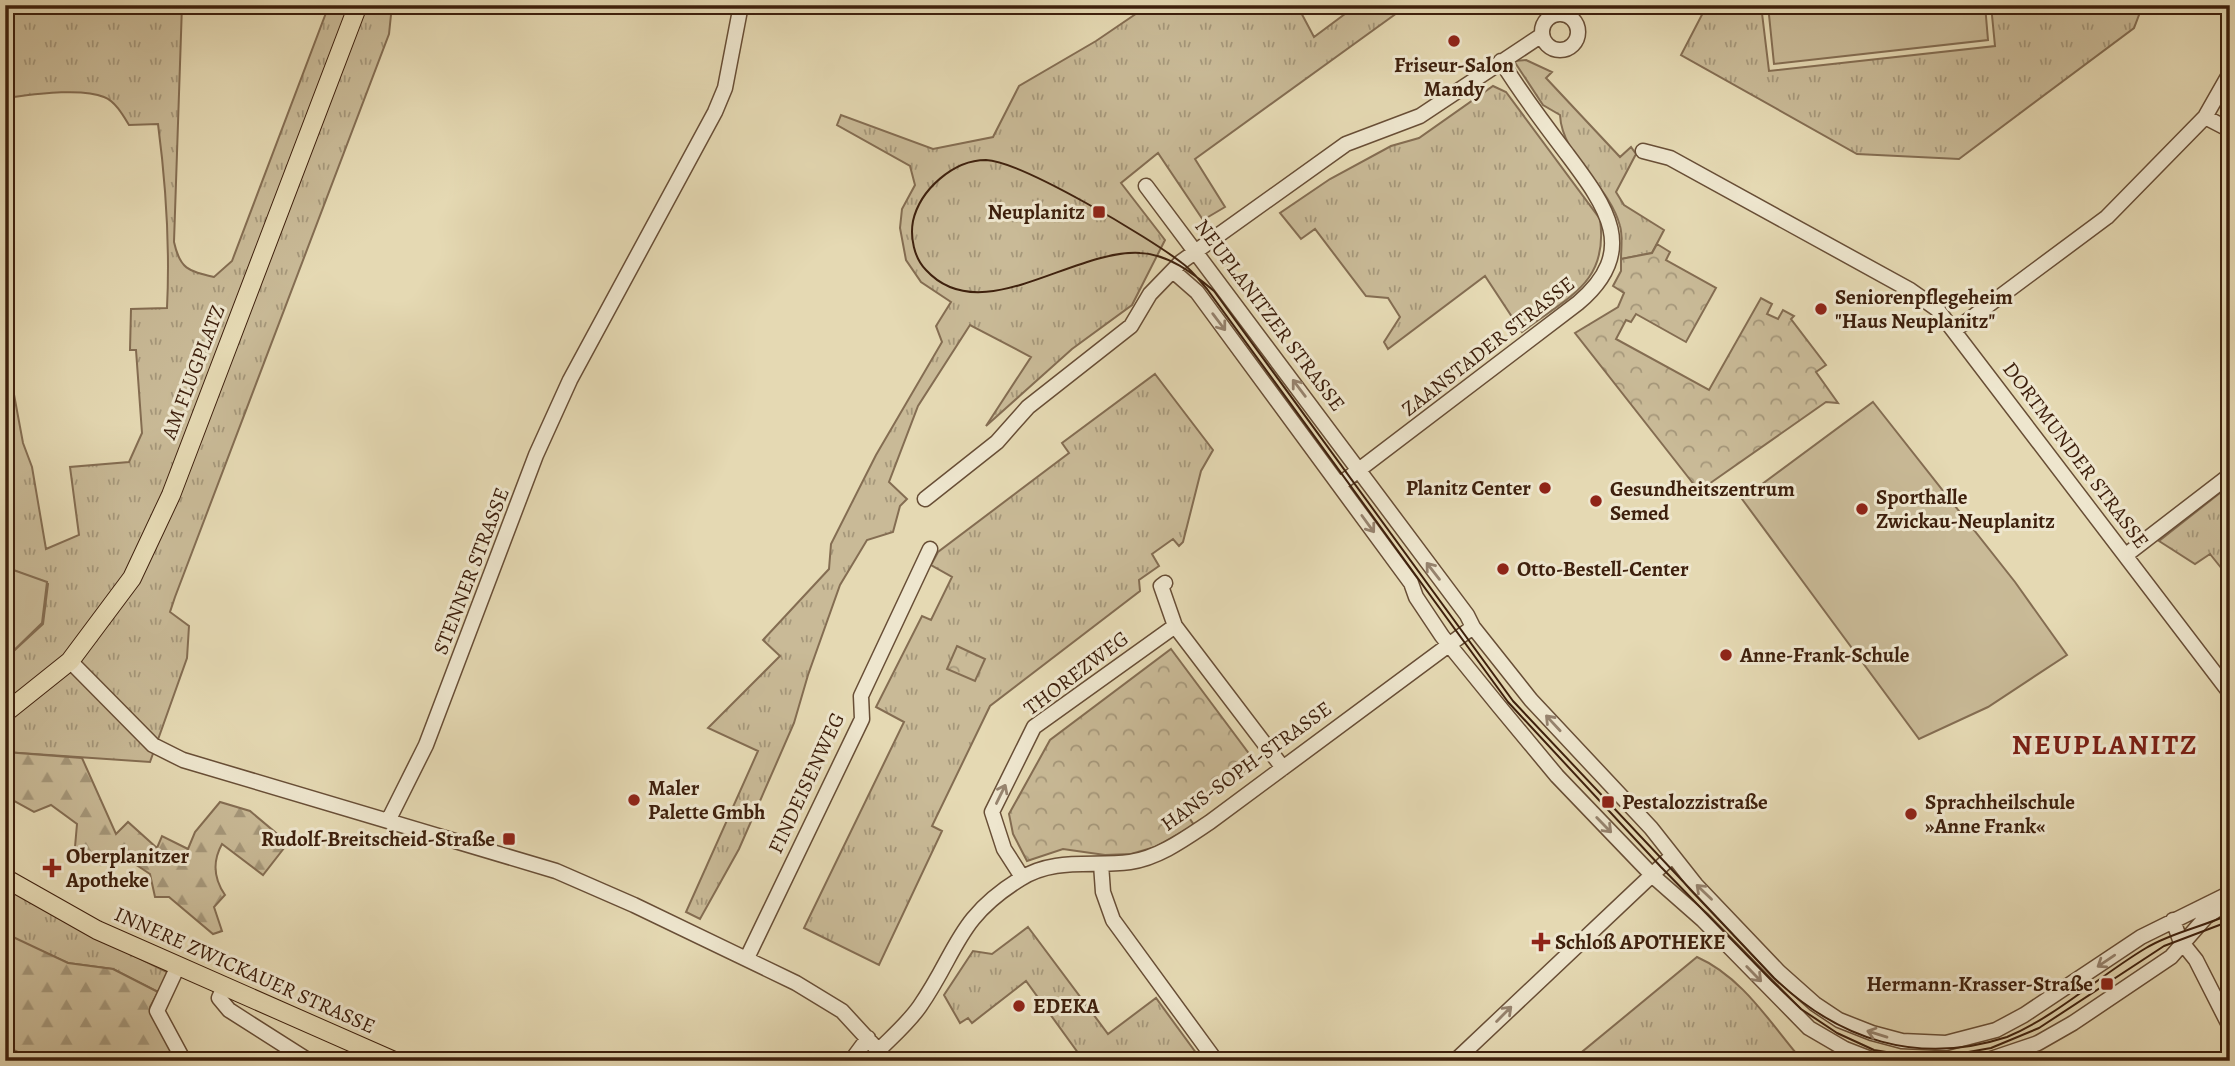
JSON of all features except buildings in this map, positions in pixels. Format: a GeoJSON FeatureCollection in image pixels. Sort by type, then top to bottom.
{"type":"FeatureCollection","features":[{"type":"Feature","properties":{"kind":"main road","name":"AM FLUGPLATZ"},"geometry":{"type":"LineString","coordinates":[[5,713],[70,661],[132,578],[171,495],[358,5]]}},
{"type":"Feature","properties":{"kind":"main road","name":"INNERE ZWICKAUER STRASSE"},"geometry":{"type":"LineString","coordinates":[[5,878],[97,930],[394,1061]]}},
{"type":"Feature","properties":{"kind":"street","name":"STENNER STRASSE"},"geometry":{"type":"LineString","coordinates":[[388,821],[426,745],[537,455],[569,380],[715,112],[725,88],[741,5]]}},
{"type":"Feature","properties":{"kind":"street"},"geometry":{"type":"LineString","coordinates":[[926,499],[997,442],[1028,407],[1131,326],[1150,294],[1173,271],[1264,200],[1346,144],[1420,116],[1542,35]]}},
{"type":"Feature","properties":{"kind":"street","name":"ZAANSTADER STRASSE"},"geometry":{"type":"LineString","coordinates":[[1360,469],[1578,303],[1596,288],[1606,271],[1612,250],[1609,218],[1591,185],[1501,61]]}},
{"type":"Feature","properties":{"kind":"street"},"geometry":{"type":"LineString","coordinates":[[1955,330],[2107,217],[2206,117],[2230,72]]}},
{"type":"Feature","properties":{"kind":"street"},"geometry":{"type":"LineString","coordinates":[[2206,117],[2230,130]]}},
{"type":"Feature","properties":{"kind":"street","name":"DORTMUNDER STRASSE"},"geometry":{"type":"LineString","coordinates":[[1643,151],[1670,158],[1910,289],[1937,309],[2230,693]]}},
{"type":"Feature","properties":{"kind":"street","name":"NEUPLANITZER STRASSE"},"geometry":{"type":"LineString","coordinates":[[1146,186],[1360,469],[1413,545],[1467,615],[1473,627],[1531,700],[1663,841],[1671,857],[1779,972],[1815,1004],[1845,1023],[1902,1041],[1946,1043],[2008,1024],[2173,920],[2230,893]]}},
{"type":"Feature","properties":{"kind":"street"},"geometry":{"type":"LineString","coordinates":[[1173,271],[1197,292],[1411,583],[1416,597],[1449,644],[1557,776],[1653,876],[1696,913],[1809,1028],[1845,1049],[1876,1061]]}},
{"type":"Feature","properties":{"kind":"street"},"geometry":{"type":"LineString","coordinates":[[1339,485],[1360,469]]}},
{"type":"Feature","properties":{"kind":"street"},"geometry":{"type":"LineString","coordinates":[[2126,555],[2230,475]]}},
{"type":"Feature","properties":{"kind":"street","name":"FINDEISENWEG"},"geometry":{"type":"LineString","coordinates":[[747,958],[862,719],[861,696],[930,549]]}},
{"type":"Feature","properties":{"kind":"street"},"geometry":{"type":"LineString","coordinates":[[1165,583],[1161,586],[1165,606],[1175,626],[1283,768]]}},
{"type":"Feature","properties":{"kind":"street","name":"THOREZWEG"},"geometry":{"type":"LineString","coordinates":[[1022,877],[1004,849],[992,812],[1034,727],[1175,626]]}},
{"type":"Feature","properties":{"kind":"street"},"geometry":{"type":"LineString","coordinates":[[1449,644],[1473,627]]}},
{"type":"Feature","properties":{"kind":"street","name":"HANS-SOPH-STRASSE"},"geometry":{"type":"LineString","coordinates":[[884,1055],[922,1003],[969,921],[985,903],[1022,877],[1062,865],[1132,862],[1176,844],[1449,644]]}},
{"type":"Feature","properties":{"kind":"street"},"geometry":{"type":"LineString","coordinates":[[70,661],[153,745],[183,760],[556,871],[747,958],[842,1012],[884,1055]]}},
{"type":"Feature","properties":{"kind":"street"},"geometry":{"type":"LineString","coordinates":[[1455,1061],[1671,857]]}},
{"type":"Feature","properties":{"kind":"street"},"geometry":{"type":"LineString","coordinates":[[1101,864],[1103,892],[1113,920],[1216,1061]]}},
{"type":"Feature","properties":{"kind":"street"},"geometry":{"type":"LineString","coordinates":[[1985,1061],[2009,1055],[2058,1033],[2171,957],[2206,917],[2230,901]]}},
{"type":"Feature","properties":{"kind":"street"},"geometry":{"type":"LineString","coordinates":[[2173,920],[2182,943],[2196,960],[2230,1027]]}},
{"type":"Feature","properties":{"kind":"street"},"geometry":{"type":"LineString","coordinates":[[178,966],[157,1011],[184,1061]]}},
{"type":"Feature","properties":{"kind":"street"},"geometry":{"type":"LineString","coordinates":[[224,987],[219,998],[229,1010],[309,1061]]}},
{"type":"Feature","properties":{"kind":"street"},"geometry":{"type":"LineString","coordinates":[[851,1061],[869,1038]]}},
{"type":"Feature","properties":{"kind":"green space"},"geometry":{"type":"Polygon","coordinates":[[[5,5],[182,5],[174,242],[179,258],[186,267],[214,277],[232,261],[329,5],[392,5],[389,34],[170,612],[189,626],[187,658],[150,762],[5,752],[5,659],[43,624],[48,584],[5,567],[5,346],[23,443],[32,467],[46,549],[79,535],[70,467],[129,462],[142,433],[136,350],[130,350],[131,309],[167,308],[168,239],[158,124],[129,125],[112,102],[94,94],[55,93],[5,98],[5,5]]]}},
{"type":"Feature","properties":{"kind":"green space"},"geometry":{"type":"Polygon","coordinates":[[[1149,5],[1297,5],[1314,37],[1357,5],[1408,5],[1195,159],[1225,207],[1203,220],[1158,153],[1121,183],[1165,240],[1132,305],[1072,349],[986,426],[1031,357],[970,325],[918,406],[889,482],[907,499],[900,506],[893,532],[867,540],[840,585],[794,723],[739,849],[700,919],[686,912],[758,751],[708,728],[780,656],[763,640],[829,569],[831,544],[876,455],[942,342],[936,326],[951,302],[921,282],[906,260],[900,228],[902,209],[915,185],[910,166],[837,125],[841,115],[933,149],[993,137],[1019,86],[1096,41],[1149,5]]]}},
{"type":"Feature","properties":{"kind":"green space"},"geometry":{"type":"Polygon","coordinates":[[[1707,5],[1761,5],[1769,71],[1995,46],[1991,5],[2142,7],[2134,28],[1959,159],[1857,154],[1681,55],[1707,5]]]}},
{"type":"Feature","properties":{"kind":"green space"},"geometry":{"type":"Polygon","coordinates":[[[1768,5],[1985,5],[1988,40],[1774,64],[1768,5]]]}},
{"type":"Feature","properties":{"kind":"green space"},"geometry":{"type":"Polygon","coordinates":[[[1526,60],[1552,72],[1546,78],[1620,157],[1631,147],[1636,154],[1616,192],[1624,205],[1664,230],[1652,253],[1621,259],[1621,230],[1614,211],[1569,144],[1560,115],[1543,105],[1514,61],[1526,60]]]}},
{"type":"Feature","properties":{"kind":"green space"},"geometry":{"type":"Polygon","coordinates":[[[1493,86],[1506,92],[1600,219],[1598,259],[1581,287],[1522,332],[1485,276],[1388,349],[1384,342],[1400,317],[1388,298],[1366,296],[1315,229],[1301,239],[1280,213],[1330,179],[1391,146],[1419,138],[1493,86]]]}},
{"type":"Feature","properties":{"kind":"green space"},"geometry":{"type":"Polygon","coordinates":[[[1657,244],[1670,252],[1666,260],[1716,288],[1686,342],[1636,314],[1631,322],[1626,320],[1616,339],[1709,390],[1761,298],[1772,304],[1767,314],[1778,319],[1783,310],[1794,316],[1791,319],[1826,365],[1816,372],[1838,403],[1826,402],[1699,491],[1575,333],[1618,307],[1624,293],[1613,286],[1621,271],[1621,259],[1652,253],[1657,244]]]}},
{"type":"Feature","properties":{"kind":"green space"},"geometry":{"type":"Polygon","coordinates":[[[1155,374],[1213,450],[1201,471],[1183,542],[1179,546],[1173,539],[1152,554],[1159,566],[1139,580],[1140,591],[990,706],[932,826],[942,831],[879,965],[804,928],[904,722],[876,707],[922,616],[931,620],[952,577],[931,565],[938,552],[1069,453],[1062,443],[1155,374]]]}},
{"type":"Feature","properties":{"kind":"green space"},"geometry":{"type":"Polygon","coordinates":[[[1873,402],[2015,582],[2067,655],[1988,707],[1919,739],[1742,499],[1873,402]]]}},
{"type":"Feature","properties":{"kind":"green space"},"geometry":{"type":"Polygon","coordinates":[[[2230,485],[2230,579],[2210,554],[2195,564],[2159,541],[2230,485]]]}},
{"type":"Feature","properties":{"kind":"green space"},"geometry":{"type":"Polygon","coordinates":[[[5,567],[47,582],[42,623],[5,659],[5,567]]]}},
{"type":"Feature","properties":{"kind":"green space"},"geometry":{"type":"Polygon","coordinates":[[[957,646],[985,659],[975,681],[947,669],[957,646]]]}},
{"type":"Feature","properties":{"kind":"green space"},"geometry":{"type":"Polygon","coordinates":[[[1171,649],[1256,763],[1186,813],[1194,825],[1155,847],[1131,854],[1105,855],[1063,849],[1027,861],[1013,834],[1009,814],[1050,740],[1171,649]]]}},
{"type":"Feature","properties":{"kind":"green space"},"geometry":{"type":"Polygon","coordinates":[[[5,752],[82,758],[116,834],[128,822],[157,848],[162,836],[188,849],[195,832],[220,802],[250,811],[288,843],[263,875],[222,844],[216,870],[218,883],[225,895],[214,907],[222,931],[213,934],[169,897],[155,897],[150,874],[121,855],[101,865],[75,847],[77,824],[51,805],[34,812],[5,796],[5,752]]]}},
{"type":"Feature","properties":{"kind":"green space"},"geometry":{"type":"Polygon","coordinates":[[[5,886],[74,926],[169,973],[158,992],[113,969],[68,963],[13,938],[5,939],[5,886]]]}},
{"type":"Feature","properties":{"kind":"green space"},"geometry":{"type":"Polygon","coordinates":[[[1028,927],[1108,1034],[1156,998],[1202,1061],[1084,1061],[1026,981],[972,1023],[968,1018],[960,1023],[944,995],[973,951],[992,954],[1028,927]]]}},
{"type":"Feature","properties":{"kind":"green space"},"geometry":{"type":"Polygon","coordinates":[[[13,937],[68,963],[113,969],[158,992],[150,1007],[181,1061],[37,1061],[5,1046],[5,939],[13,937]]]}},
{"type":"Feature","properties":{"kind":"green space"},"geometry":{"type":"Polygon","coordinates":[[[1697,957],[1727,975],[1752,999],[1796,1053],[1788,1061],[1581,1061],[1577,1056],[1697,957]]]}},
{"type":"Feature","properties":{"kind":"tram line"},"geometry":{"type":"LineString","coordinates":[[2230,914],[2156,942],[2061,1007],[2007,1037],[1942,1049],[1911,1047],[1882,1042],[1853,1032],[1825,1017],[1799,1000],[1774,978],[1513,701],[1214,291],[1198,278],[1189,271],[1170,261],[1140,253],[1114,255],[1086,262],[1000,290],[973,292],[948,286],[926,270],[918,260],[912,234],[917,209],[930,188],[950,171],[974,161],[986,160],[1027,173],[1085,202],[1143,236],[1189,269],[1195,275],[1198,279],[1207,289],[1508,702],[1661,867],[1772,981],[1801,1009],[1837,1033],[1874,1050],[1905,1055],[1957,1054],[1991,1048],[2039,1028],[2164,946],[2230,921]]}},
{"type":"Feature","properties":{"kind":"place","name":"Friseur-Salon Mandy"},"geometry":{"type":"Point","coordinates":[1454,41]}},
{"type":"Feature","properties":{"kind":"place","name":"Neuplanitz"},"geometry":{"type":"Point","coordinates":[1099,212]}},
{"type":"Feature","properties":{"kind":"place","name":"Seniorenpflegeheim \"Haus Neuplanitz\""},"geometry":{"type":"Point","coordinates":[1821,309]}},
{"type":"Feature","properties":{"kind":"place","name":"Planitz Center"},"geometry":{"type":"Point","coordinates":[1545,488]}},
{"type":"Feature","properties":{"kind":"place","name":"Gesundheitszentrum Semed"},"geometry":{"type":"Point","coordinates":[1596,501]}},
{"type":"Feature","properties":{"kind":"place","name":"Sporthalle Zwickau-Neuplanitz"},"geometry":{"type":"Point","coordinates":[1862,509]}},
{"type":"Feature","properties":{"kind":"place","name":"Otto-Bestell-Center"},"geometry":{"type":"Point","coordinates":[1503,569]}},
{"type":"Feature","properties":{"kind":"place","name":"Anne-Frank-Schule"},"geometry":{"type":"Point","coordinates":[1726,655]}},
{"type":"Feature","properties":{"kind":"place","name":"Maler Palette Gmbh"},"geometry":{"type":"Point","coordinates":[634,800]}},
{"type":"Feature","properties":{"kind":"place","name":"Pestalozzistraße"},"geometry":{"type":"Point","coordinates":[1608,802]}},
{"type":"Feature","properties":{"kind":"place","name":"Sprachheilschule »Anne Frank«"},"geometry":{"type":"Point","coordinates":[1911,814]}},
{"type":"Feature","properties":{"kind":"place","name":"Rudolf-Breitscheid-Straße"},"geometry":{"type":"Point","coordinates":[509,839]}},
{"type":"Feature","properties":{"kind":"place","name":"Oberplanitzer Apotheke"},"geometry":{"type":"Point","coordinates":[52,868]}},
{"type":"Feature","properties":{"kind":"place","name":"Schloß APOTHEKE"},"geometry":{"type":"Point","coordinates":[1541,942]}},
{"type":"Feature","properties":{"kind":"place","name":"Hermann-Krasser-Straße"},"geometry":{"type":"Point","coordinates":[2107,984]}},
{"type":"Feature","properties":{"kind":"place","name":"EDEKA"},"geometry":{"type":"Point","coordinates":[1019,1006]}},
{"type":"Feature","properties":{"kind":"district","name":"NEUPLANITZ"},"geometry":{"type":"Point","coordinates":[2105,744]}}]}
